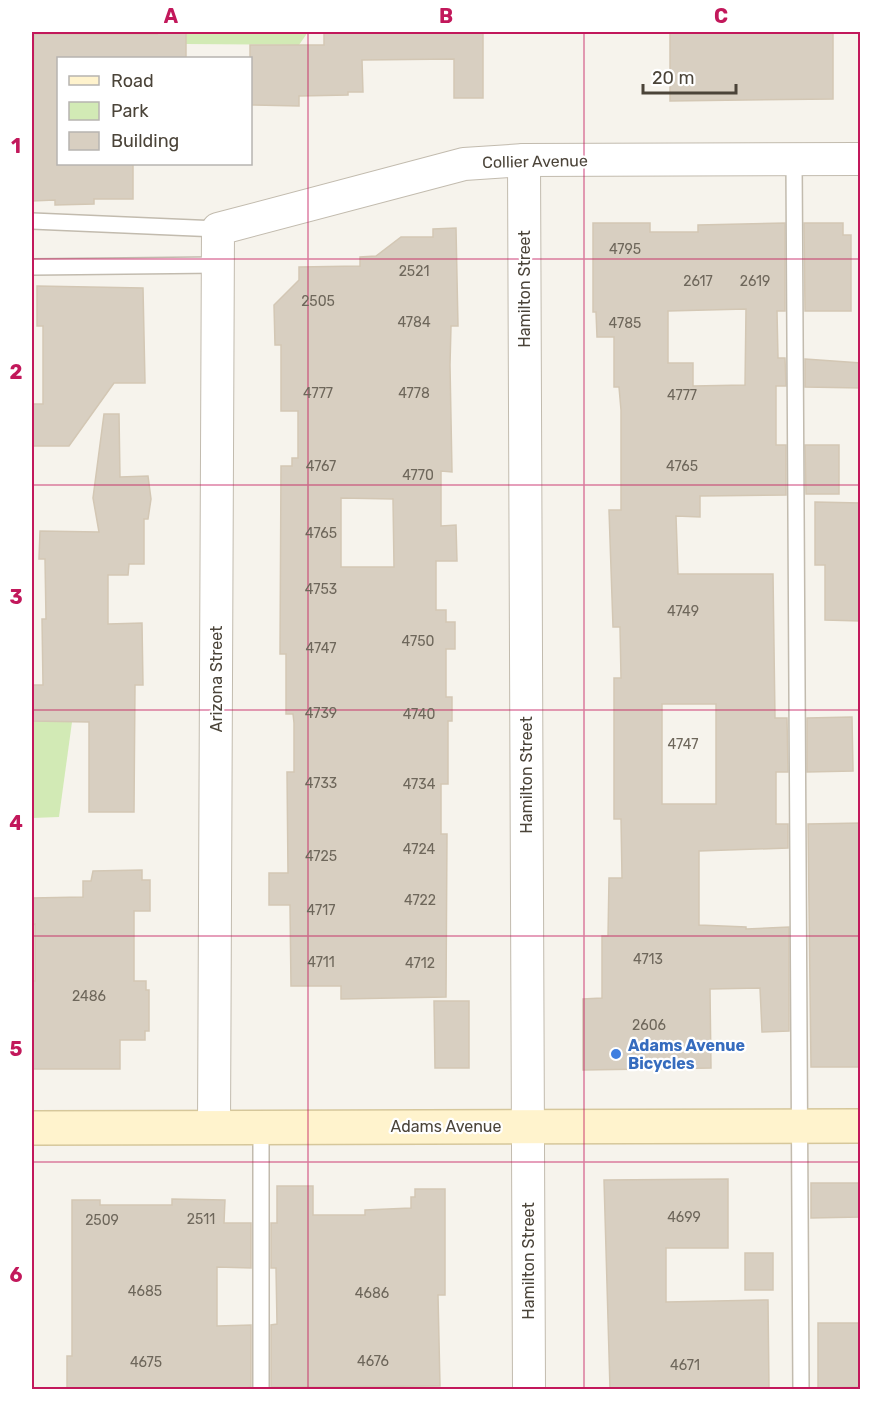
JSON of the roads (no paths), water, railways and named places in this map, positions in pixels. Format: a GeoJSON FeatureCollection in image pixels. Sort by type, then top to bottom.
{"type":"FeatureCollection","features":[{"type":"Feature","properties":{"kind":"main road","name":"Adams Avenue"},"geometry":{"type":"LineString","coordinates":[[32,1128],[861,1126]]}},
{"type":"Feature","properties":{"kind":"street","name":"Collier Avenue"},"geometry":{"type":"LineString","coordinates":[[218,229],[464,164],[524,160],[861,159]]}},
{"type":"Feature","properties":{"kind":"street","name":"Hamilton Street"},"geometry":{"type":"LineString","coordinates":[[524,160],[529,1389]]}},
{"type":"Feature","properties":{"kind":"street","name":"Arizona Street"},"geometry":{"type":"LineString","coordinates":[[214,1128],[218,229]]}},
{"type":"Feature","properties":{"kind":"lane"},"geometry":{"type":"LineString","coordinates":[[794,160],[801,1389]]}},
{"type":"Feature","properties":{"kind":"lane"},"geometry":{"type":"LineString","coordinates":[[32,220],[218,229]]}},
{"type":"Feature","properties":{"kind":"lane"},"geometry":{"type":"LineString","coordinates":[[32,267],[218,266]]}},
{"type":"Feature","properties":{"kind":"lane"},"geometry":{"type":"LineString","coordinates":[[261,1126],[261,1389]]}},
{"type":"Feature","properties":{"kind":"place","name":"Adams Avenue Bicycles"},"geometry":{"type":"Point","coordinates":[616,1054]}}]}
